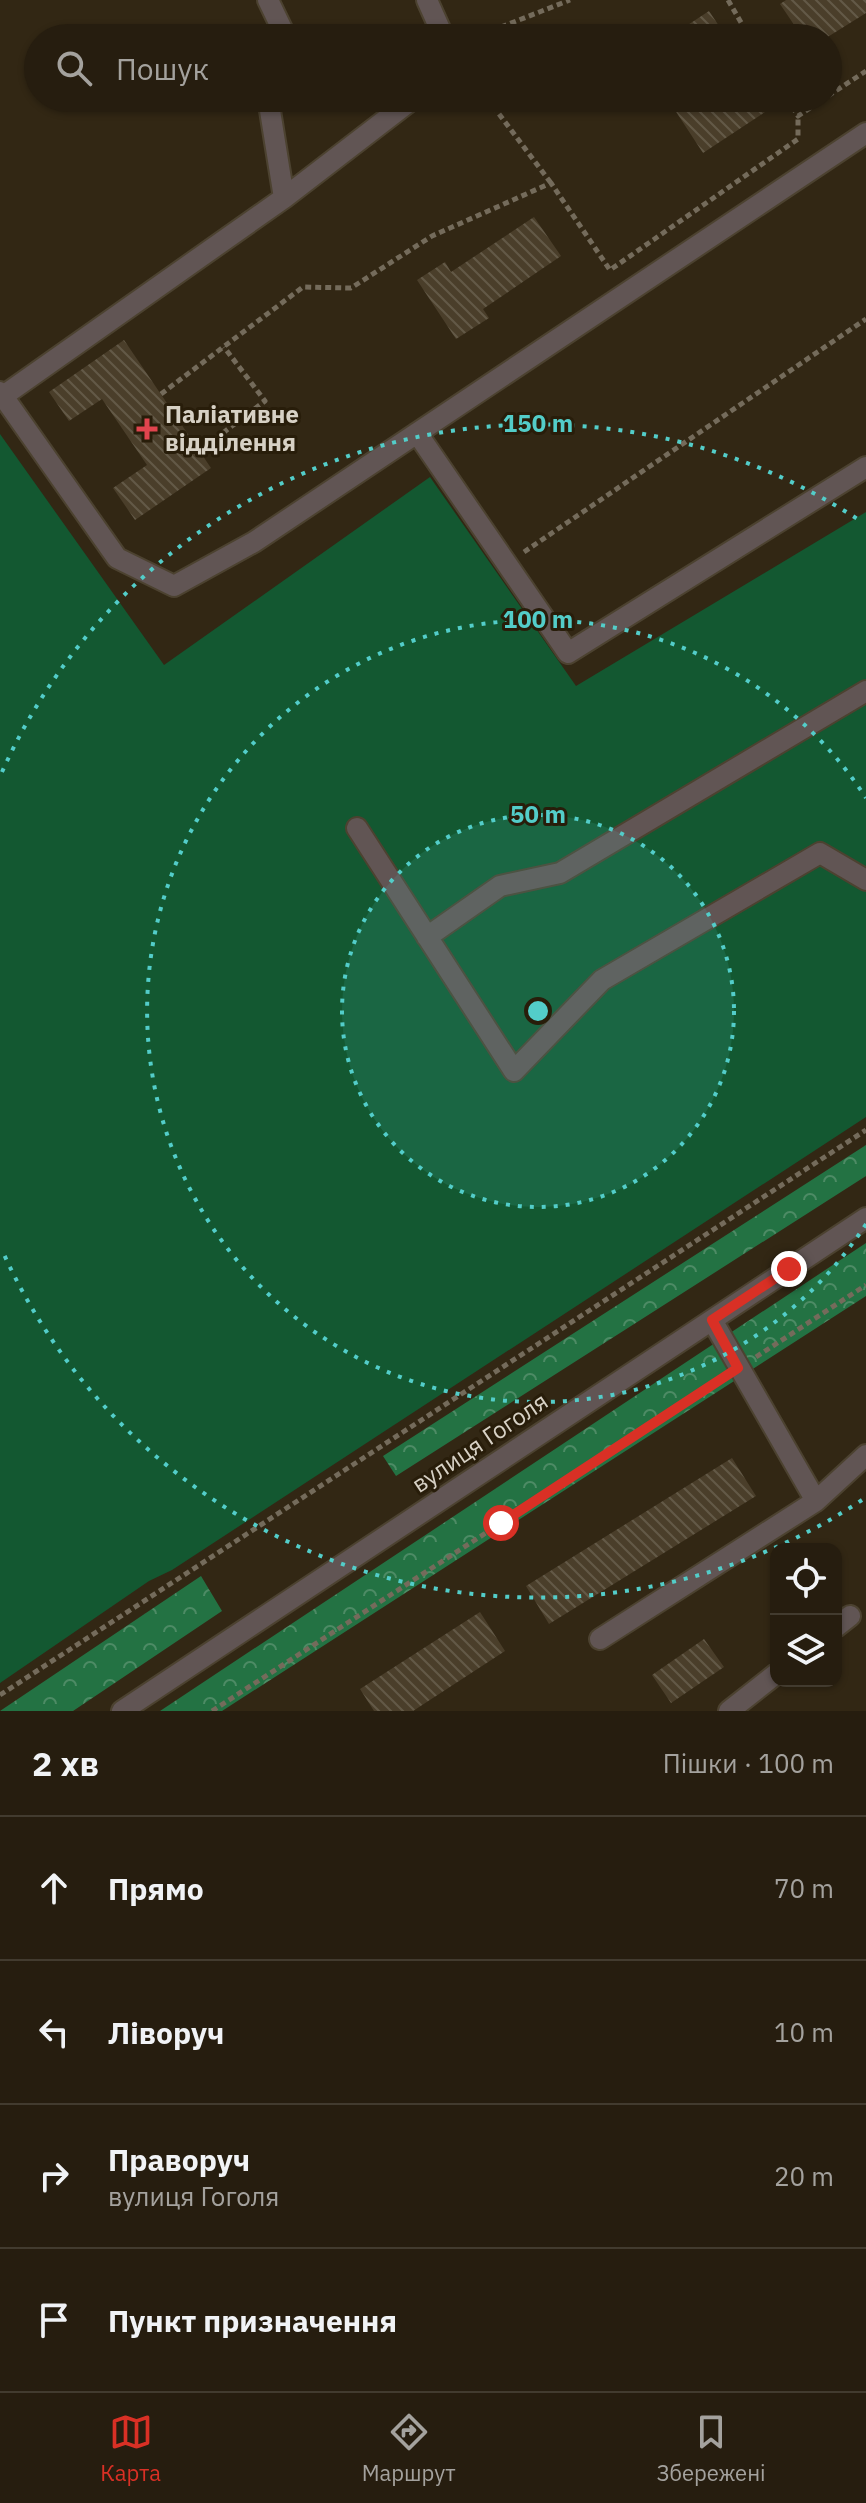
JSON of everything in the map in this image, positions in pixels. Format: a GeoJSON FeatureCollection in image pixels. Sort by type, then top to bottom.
{"type":"FeatureCollection","features":[{"type":"Feature","properties":{"kind":"street"},"geometry":{"type":"LineString","coordinates":[[268,0],[280,24]]}},
{"type":"Feature","properties":{"kind":"street"},"geometry":{"type":"LineString","coordinates":[[427,0],[438,24]]}},
{"type":"Feature","properties":{"kind":"street"},"geometry":{"type":"LineString","coordinates":[[270,112],[284,198]]}},
{"type":"Feature","properties":{"kind":"street"},"geometry":{"type":"LineString","coordinates":[[396,112],[284,198],[1,394],[117,558],[174,586],[254,542],[866,133]]}},
{"type":"Feature","properties":{"kind":"street"},"geometry":{"type":"LineString","coordinates":[[417,433],[568,653],[866,467]]}},
{"type":"Feature","properties":{"kind":"street"},"geometry":{"type":"LineString","coordinates":[[427,937],[500,886],[560,873],[866,691]]}},
{"type":"Feature","properties":{"kind":"street"},"geometry":{"type":"LineString","coordinates":[[357,828],[514,1071],[602,980],[820,853],[866,880]]}},
{"type":"Feature","properties":{"kind":"street","name":"вулиця Гоголя"},"geometry":{"type":"LineString","coordinates":[[122,1711],[866,1218]]}},
{"type":"Feature","properties":{"kind":"street"},"geometry":{"type":"LineString","coordinates":[[712,1320],[816,1501]]}},
{"type":"Feature","properties":{"kind":"street"},"geometry":{"type":"LineString","coordinates":[[600,1639],[816,1501],[866,1455]]}},
{"type":"Feature","properties":{"kind":"street"},"geometry":{"type":"LineString","coordinates":[[729,1711],[770,1679]]}},
{"type":"Feature","properties":{"kind":"path"},"geometry":{"type":"LineString","coordinates":[[509,24],[570,0]]}},
{"type":"Feature","properties":{"kind":"path"},"geometry":{"type":"LineString","coordinates":[[728,0],[742,24]]}},
{"type":"Feature","properties":{"kind":"path"},"geometry":{"type":"LineString","coordinates":[[842,87],[866,71]]}},
{"type":"Feature","properties":{"kind":"path"},"geometry":{"type":"LineString","coordinates":[[498,112],[610,270],[798,139],[796,112]]}},
{"type":"Feature","properties":{"kind":"path"},"geometry":{"type":"LineString","coordinates":[[798,116],[804,112]]}},
{"type":"Feature","properties":{"kind":"path"},"geometry":{"type":"LineString","coordinates":[[161,394],[303,287],[351,288],[432,236],[551,183]]}},
{"type":"Feature","properties":{"kind":"path"},"geometry":{"type":"LineString","coordinates":[[507,564],[866,319]]}},
{"type":"Feature","properties":{"kind":"path"},"geometry":{"type":"LineString","coordinates":[[199,451],[265,401],[224,347]]}},
{"type":"Feature","properties":{"kind":"path"},"geometry":{"type":"LineString","coordinates":[[0,1695],[866,1130]]}},
{"type":"Feature","properties":{"kind":"path"},"geometry":{"type":"LineString","coordinates":[[212,1711],[866,1285]]}},
{"type":"Feature","properties":{"kind":"green space"},"geometry":{"type":"Polygon","coordinates":[[[0,434],[164,665],[430,477],[576,686],[866,512],[866,1117],[172,1570],[149,1581],[0,1683],[0,434]]]}},
{"type":"Feature","properties":{"kind":"green space"},"geometry":{"type":"Polygon","coordinates":[[[866,1145],[866,1176],[396,1476],[383,1456],[866,1145]]]}},
{"type":"Feature","properties":{"kind":"green space"},"geometry":{"type":"Polygon","coordinates":[[[866,1243],[866,1296],[222,1711],[160,1711],[866,1243]]]}},
{"type":"Feature","properties":{"kind":"green space"},"geometry":{"type":"Polygon","coordinates":[[[201,1576],[222,1611],[73,1711],[0,1711],[201,1576]]]}},
{"type":"Feature","properties":{"kind":"building"},"geometry":{"type":"Polygon","coordinates":[[[786,0],[866,0],[866,13],[842,28],[842,24],[794,24],[780,4],[786,0]]]}},
{"type":"Feature","properties":{"kind":"building"},"geometry":{"type":"Polygon","coordinates":[[[709,11],[718,24],[689,24],[709,11]]]}},
{"type":"Feature","properties":{"kind":"building"},"geometry":{"type":"Polygon","coordinates":[[[676,112],[765,112],[703,153],[676,112]]]}},
{"type":"Feature","properties":{"kind":"building"},"geometry":{"type":"Polygon","coordinates":[[[534,217],[561,256],[483,309],[489,318],[456,339],[417,280],[445,262],[451,272],[534,217]]]}},
{"type":"Feature","properties":{"kind":"building"},"geometry":{"type":"Polygon","coordinates":[[[124,340],[211,468],[135,520],[113,488],[147,465],[102,399],[69,421],[49,392],[124,340]]]}},
{"type":"Feature","properties":{"kind":"building"},"geometry":{"type":"Polygon","coordinates":[[[732,1458],[756,1496],[549,1624],[526,1586],[732,1458]]]}},
{"type":"Feature","properties":{"kind":"building"},"geometry":{"type":"Polygon","coordinates":[[[480,1612],[505,1651],[413,1711],[374,1711],[360,1689],[480,1612]]]}},
{"type":"Feature","properties":{"kind":"building"},"geometry":{"type":"Polygon","coordinates":[[[704,1639],[724,1667],[671,1703],[652,1675],[704,1639]]]}},
{"type":"Feature","properties":{"kind":"place","name":"Паліативне відділення"},"geometry":{"type":"Point","coordinates":[147,429]}},
{"type":"Feature","properties":{"kind":"route"},"geometry":{"type":"LineString","coordinates":[[501,1523],[738,1368],[712,1320],[789,1269]]}}]}
